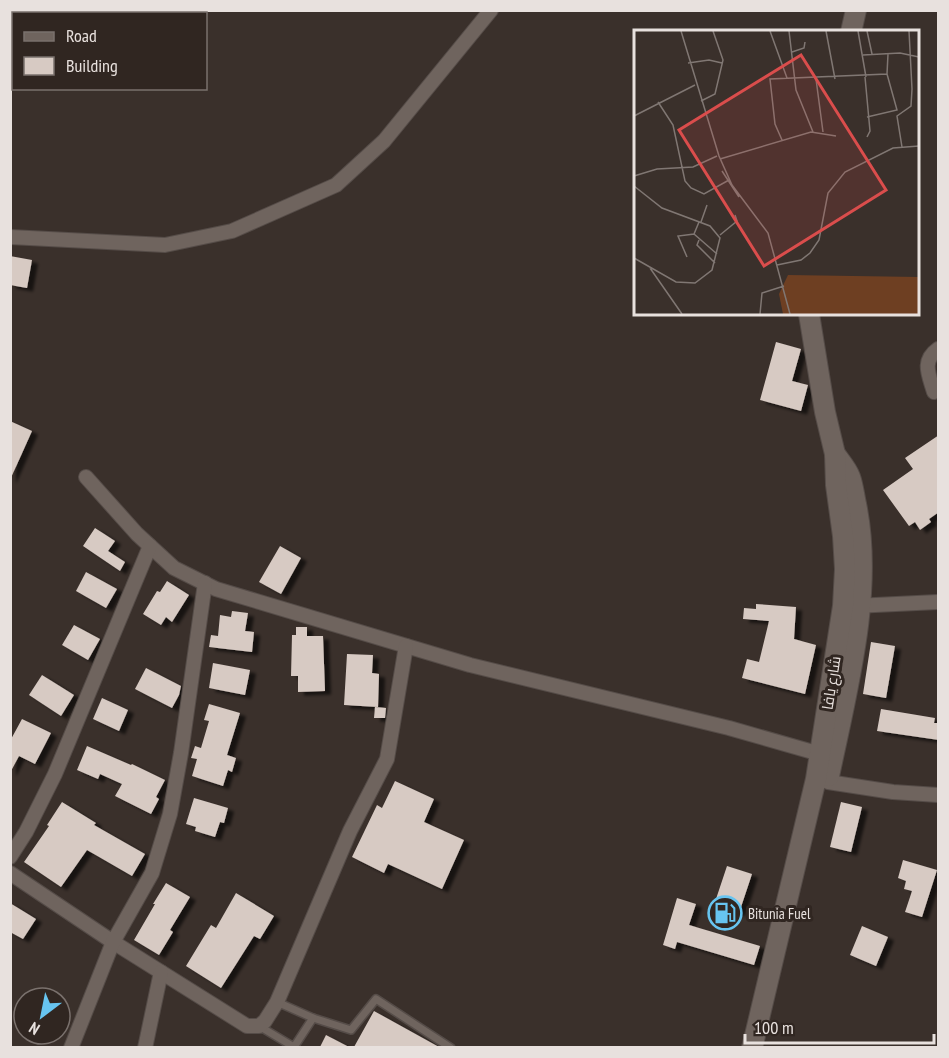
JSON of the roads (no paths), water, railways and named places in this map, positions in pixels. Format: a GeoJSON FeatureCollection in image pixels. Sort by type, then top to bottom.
{"type":"FeatureCollection","features":[{"type":"Feature","properties":{"kind":"street"},"geometry":{"type":"LineString","coordinates":[[10,237],[165,245],[232,231],[336,185],[384,141],[491,10]]}},
{"type":"Feature","properties":{"kind":"street"},"geometry":{"type":"LineString","coordinates":[[851,30],[856,10]]}},
{"type":"Feature","properties":{"kind":"street","name":"شارع يافا"},"geometry":{"type":"LineString","coordinates":[[752,1047],[816,779],[851,606],[836,486],[835,454],[825,412],[809,315]]}},
{"type":"Feature","properties":{"kind":"street"},"geometry":{"type":"LineString","coordinates":[[934,392],[927,366],[932,353],[939,349]]}},
{"type":"Feature","properties":{"kind":"street"},"geometry":{"type":"LineString","coordinates":[[86,477],[137,534],[174,568],[205,584],[470,665],[729,728],[820,754]]}},
{"type":"Feature","properties":{"kind":"street"},"geometry":{"type":"LineString","coordinates":[[10,857],[26,832],[55,774],[150,546]]}},
{"type":"Feature","properties":{"kind":"street"},"geometry":{"type":"LineString","coordinates":[[71,1047],[114,942],[152,873],[170,814],[205,584]]}},
{"type":"Feature","properties":{"kind":"street"},"geometry":{"type":"LineString","coordinates":[[766,1047],[828,782],[854,656],[851,606],[939,602]]}},
{"type":"Feature","properties":{"kind":"street"},"geometry":{"type":"LineString","coordinates":[[10,873],[247,1026],[259,1026],[266,1021],[277,1002],[350,831],[387,759],[406,646]]}},
{"type":"Feature","properties":{"kind":"street"},"geometry":{"type":"LineString","coordinates":[[828,782],[893,792],[939,795]]}},
{"type":"Feature","properties":{"kind":"street"},"geometry":{"type":"LineString","coordinates":[[145,1047],[161,972]]}},
{"type":"Feature","properties":{"kind":"lane"},"geometry":{"type":"LineString","coordinates":[[277,1002],[313,1018],[351,1030],[376,999],[451,1047]]}},
{"type":"Feature","properties":{"kind":"lane"},"geometry":{"type":"LineString","coordinates":[[259,1026],[294,1047],[313,1018]]}},
{"type":"Feature","properties":{"kind":"place","name":"Bitunia Fuel"},"geometry":{"type":"Point","coordinates":[725,913]}}]}
